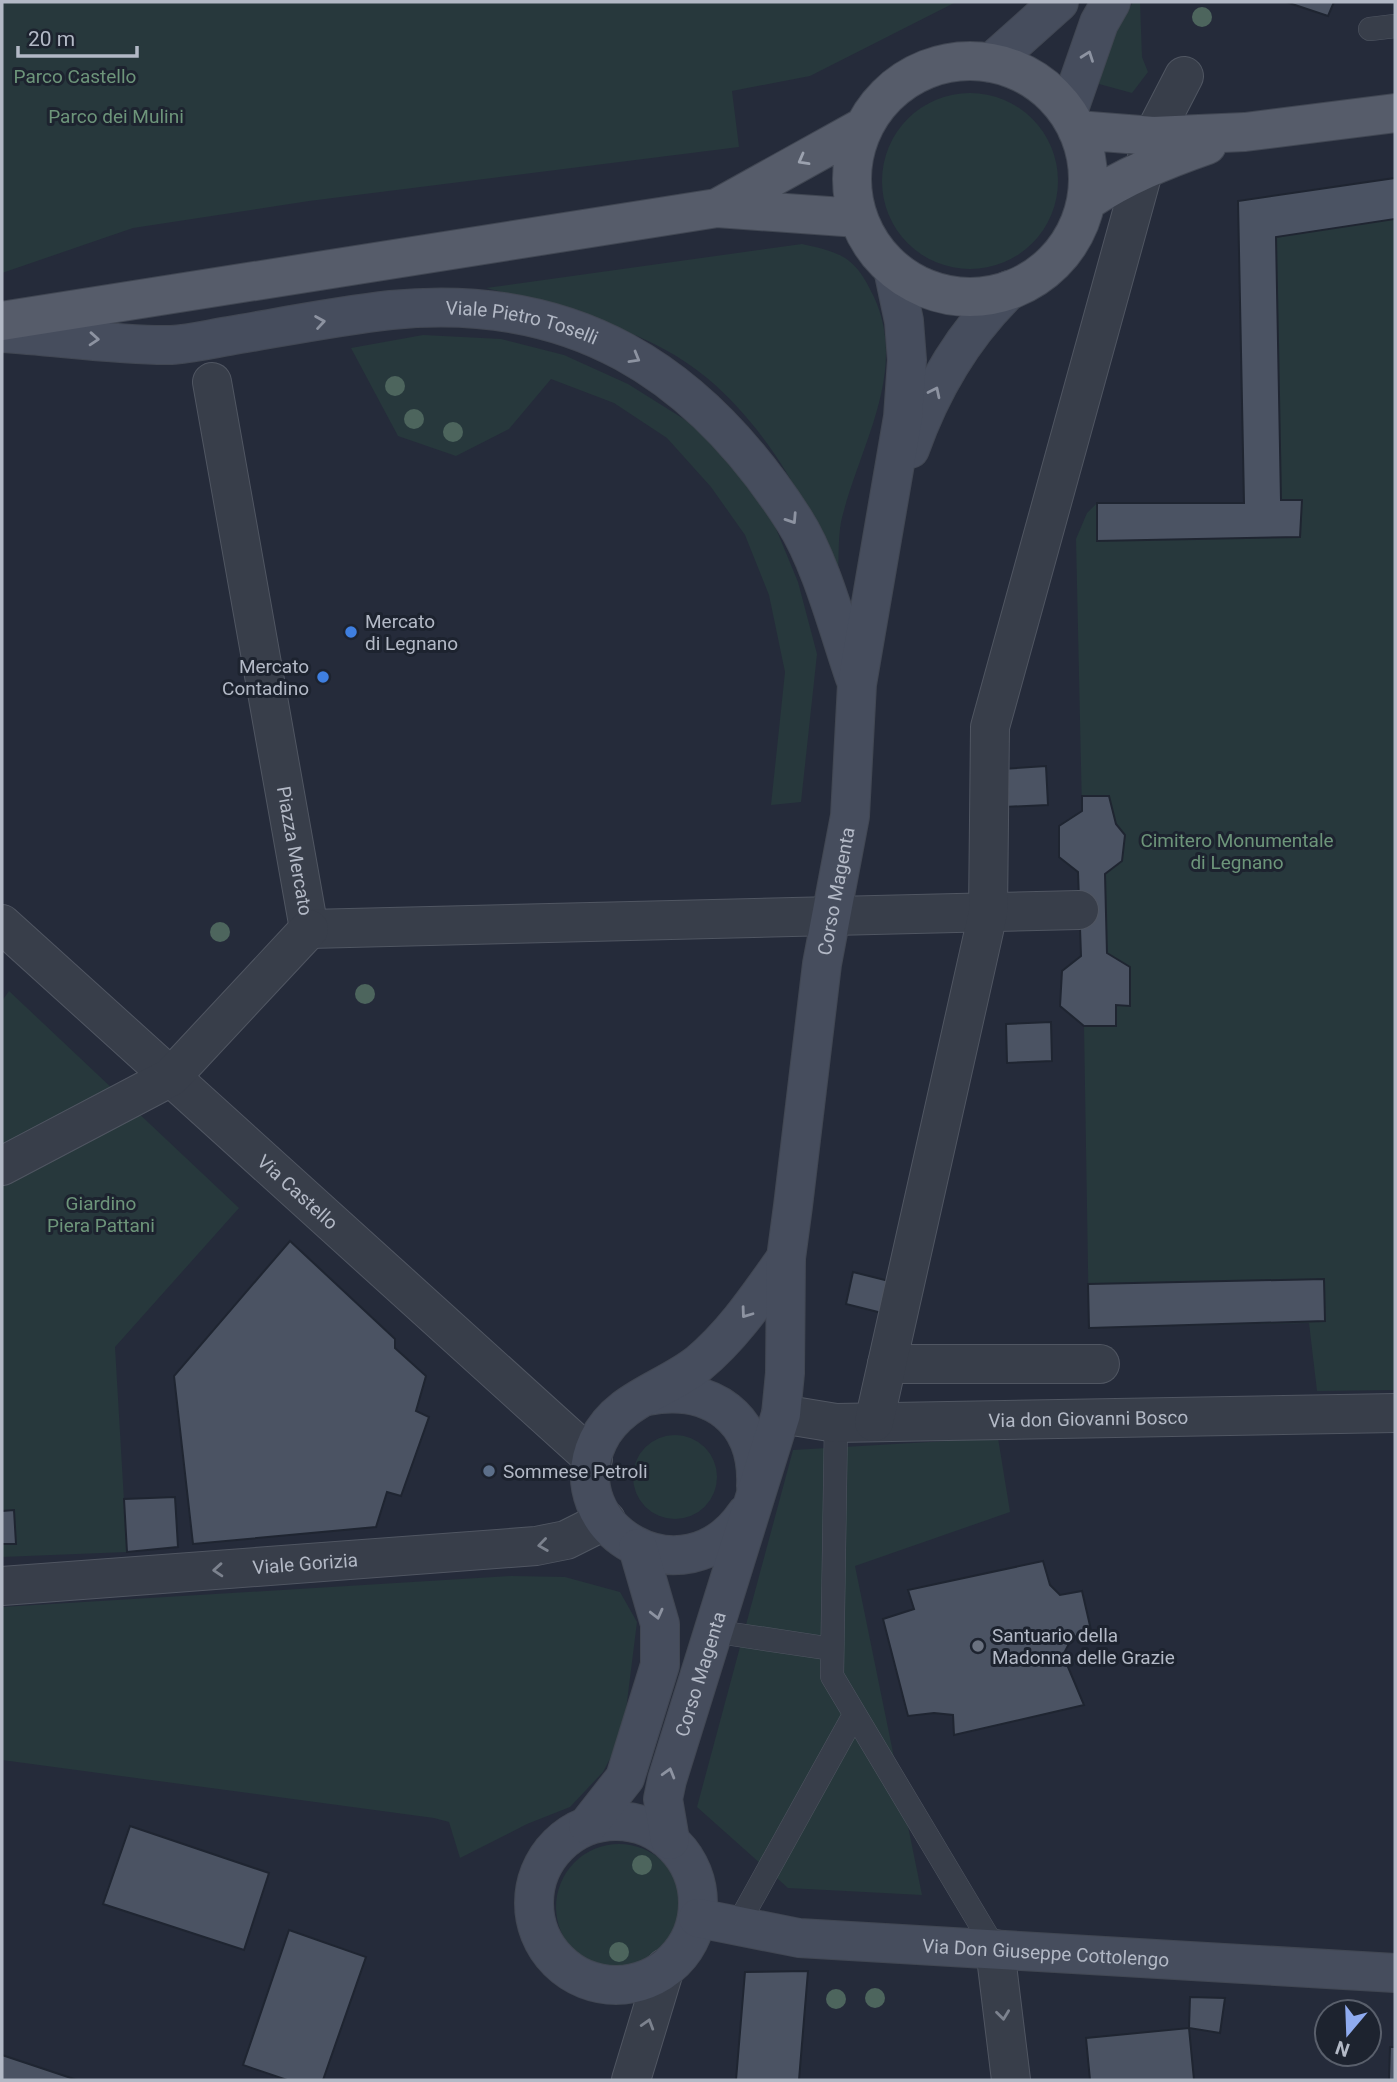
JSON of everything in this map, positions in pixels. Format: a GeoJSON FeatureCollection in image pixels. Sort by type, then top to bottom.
{"type":"FeatureCollection","features":[{"type":"Feature","properties":{"kind":"main road"},"geometry":{"type":"LineString","coordinates":[[961,60],[991,62],[1021,72],[1039,83],[1072,121],[1088,170],[1087,201],[1077,230],[1060,256],[1037,277],[1009,290],[979,297],[948,296],[918,286],[893,269],[872,246],[858,218],[852,188],[853,157],[863,127],[887,95],[902,81],[930,67],[961,60]]}},
{"type":"Feature","properties":{"kind":"main road"},"geometry":{"type":"LineString","coordinates":[[1087,201],[1116,181],[1148,152],[1245,132],[1395,113]]}},
{"type":"Feature","properties":{"kind":"main road"},"geometry":{"type":"LineString","coordinates":[[1072,121],[1148,152]]}},
{"type":"Feature","properties":{"kind":"main road"},"geometry":{"type":"LineString","coordinates":[[717,208],[863,127]]}},
{"type":"Feature","properties":{"kind":"main road"},"geometry":{"type":"LineString","coordinates":[[2,321],[717,208],[858,218]]}},
{"type":"Feature","properties":{"kind":"street"},"geometry":{"type":"LineString","coordinates":[[991,62],[1059,2]]}},
{"type":"Feature","properties":{"kind":"street"},"geometry":{"type":"LineString","coordinates":[[1072,121],[1100,23],[1111,2]]}},
{"type":"Feature","properties":{"kind":"street"},"geometry":{"type":"LineString","coordinates":[[874,1422],[988,913],[990,727],[1148,152],[1184,76]]}},
{"type":"Feature","properties":{"kind":"street","name":"Corso Magenta"},"geometry":{"type":"LineString","coordinates":[[670,1840],[664,1790],[752,1499],[781,1415],[785,1373],[786,1258],[822,964],[850,816],[857,684],[902,417],[907,360],[904,321],[893,269]]}},
{"type":"Feature","properties":{"kind":"street","name":"Corso Magenta"},"geometry":{"type":"LineString","coordinates":[[884,524],[918,427],[942,378],[992,306],[1009,290]]}},
{"type":"Feature","properties":{"kind":"street","name":"Viale Pietro Toselli"},"geometry":{"type":"LineString","coordinates":[[2,333],[172,345],[392,310],[492,308],[566,326],[601,340],[635,357],[696,402],[748,457],[795,521],[828,597],[857,684]]}},
{"type":"Feature","properties":{"kind":"street","name":"Piazza Mercato"},"geometry":{"type":"LineString","coordinates":[[212,382],[309,929],[1079,910]]}},
{"type":"Feature","properties":{"kind":"street","name":"Via Castello"},"geometry":{"type":"LineString","coordinates":[[2,924],[593,1459]]}},
{"type":"Feature","properties":{"kind":"street"},"geometry":{"type":"LineString","coordinates":[[2,1166],[172,1077],[309,929]]}},
{"type":"Feature","properties":{"kind":"street","name":"Corso Magenta"},"geometry":{"type":"LineString","coordinates":[[647,1396],[668,1392],[689,1393],[710,1399],[728,1411],[743,1427],[752,1446],[757,1467],[752,1499],[721,1542],[702,1552],[681,1557],[639,1548],[620,1536],[606,1520],[596,1501],[591,1480],[598,1441],[611,1420],[627,1406],[696,1365],[733,1331],[786,1258]]}},
{"type":"Feature","properties":{"kind":"street"},"geometry":{"type":"LineString","coordinates":[[887,1364],[1100,1364]]}},
{"type":"Feature","properties":{"kind":"street","name":"Via don Giovanni Bosco"},"geometry":{"type":"LineString","coordinates":[[781,1415],[836,1423],[1395,1413]]}},
{"type":"Feature","properties":{"kind":"street","name":"Viale Gorizia"},"geometry":{"type":"LineString","coordinates":[[2,1586],[536,1546],[566,1540],[606,1520]]}},
{"type":"Feature","properties":{"kind":"street","name":"Corso Magenta"},"geometry":{"type":"LineString","coordinates":[[588,1825],[625,1778],[660,1665],[660,1624],[639,1548]]}},
{"type":"Feature","properties":{"kind":"street","name":"Corso Magenta"},"geometry":{"type":"LineString","coordinates":[[609,1820],[631,1821],[651,1828],[670,1840],[684,1856],[694,1875],[699,1897],[698,1918],[691,1938],[679,1957],[666,1968],[643,1980],[622,1985],[601,1984],[580,1977],[562,1965],[547,1950],[533,1909],[534,1887],[541,1867],[553,1849],[569,1834],[588,1825],[609,1820]]}},
{"type":"Feature","properties":{"kind":"street","name":"Via Don Giuseppe Cottolengo"},"geometry":{"type":"LineString","coordinates":[[698,1918],[799,1938],[1395,1973]]}},
{"type":"Feature","properties":{"kind":"street"},"geometry":{"type":"LineString","coordinates":[[995,1950],[1011,2080]]}},
{"type":"Feature","properties":{"kind":"street","name":"Corso Magenta"},"geometry":{"type":"LineString","coordinates":[[631,2080],[666,1968]]}},
{"type":"Feature","properties":{"kind":"lane"},"geometry":{"type":"LineString","coordinates":[[1370,29],[1395,26]]}},
{"type":"Feature","properties":{"kind":"lane"},"geometry":{"type":"LineString","coordinates":[[836,1423],[832,1676],[995,1950]]}},
{"type":"Feature","properties":{"kind":"lane"},"geometry":{"type":"LineString","coordinates":[[712,1631],[832,1649]]}},
{"type":"Feature","properties":{"kind":"lane"},"geometry":{"type":"LineString","coordinates":[[737,1926],[854,1715]]}},
{"type":"Feature","properties":{"kind":"green space","name":"Parco dei Mulini"},"geometry":{"type":"Polygon","coordinates":[[[2,2],[956,2],[810,76],[732,91],[739,147],[309,201],[133,228],[2,273],[2,2]]]}},
{"type":"Feature","properties":{"kind":"green space"},"geometry":{"type":"Polygon","coordinates":[[[1133,2],[1140,2],[1142,57],[1148,72],[1132,93],[1099,84],[1109,45],[1133,2]]]}},
{"type":"Feature","properties":{"kind":"green space"},"geometry":{"type":"Polygon","coordinates":[[[970,93],[1004,100],[1032,119],[1051,147],[1058,181],[1051,215],[1032,243],[1004,262],[970,269],[936,262],[908,243],[889,215],[882,181],[889,147],[908,119],[936,100],[970,93]]]}},
{"type":"Feature","properties":{"kind":"green space","name":"Cimitero Monumentale di Legnano"},"geometry":{"type":"Polygon","coordinates":[[[1395,178],[1395,1390],[1317,1391],[1309,1323],[1089,1328],[1084,1026],[1060,1006],[1062,971],[1081,956],[1078,873],[1059,857],[1059,826],[1082,811],[1076,539],[1087,513],[1097,503],[1244,503],[1238,201],[1395,178]]]}},
{"type":"Feature","properties":{"kind":"green space"},"geometry":{"type":"Polygon","coordinates":[[[802,244],[838,254],[854,265],[874,297],[883,325],[886,354],[883,382],[877,410],[841,522],[838,576],[813,521],[784,469],[749,420],[707,378],[684,361],[631,333],[572,312],[486,288],[802,244]]]}},
{"type":"Feature","properties":{"kind":"green space"},"geometry":{"type":"Polygon","coordinates":[[[423,335],[501,339],[564,355],[628,384],[687,421],[734,463],[772,519],[798,582],[817,654],[801,802],[771,805],[785,672],[769,595],[745,535],[711,487],[667,438],[614,403],[551,379],[509,429],[456,456],[398,436],[351,348],[423,335]]]}},
{"type":"Feature","properties":{"kind":"green space","name":"Giardino Piera Pattani"},"geometry":{"type":"Polygon","coordinates":[[[9,991],[239,1208],[115,1347],[127,1552],[2,1557],[2,1001],[9,991]]]}},
{"type":"Feature","properties":{"kind":"green space"},"geometry":{"type":"Polygon","coordinates":[[[667,1435],[683,1435],[699,1442],[710,1453],[717,1469],[714,1493],[705,1507],[683,1519],[667,1519],[651,1512],[640,1501],[633,1485],[633,1469],[640,1453],[651,1442],[667,1435]]]}},
{"type":"Feature","properties":{"kind":"green space"},"geometry":{"type":"Polygon","coordinates":[[[998,1438],[1010,1512],[855,1566],[922,1895],[788,1888],[697,1807],[793,1450],[998,1438]]]}},
{"type":"Feature","properties":{"kind":"green space"},"geometry":{"type":"Polygon","coordinates":[[[511,1576],[565,1577],[620,1592],[637,1622],[623,1734],[603,1772],[570,1807],[527,1824],[460,1858],[449,1822],[434,1818],[2,1760],[2,1607],[511,1576]]]}},
{"type":"Feature","properties":{"kind":"green space"},"geometry":{"type":"Polygon","coordinates":[[[619,1844],[643,1849],[664,1862],[677,1883],[682,1907],[677,1931],[664,1952],[643,1965],[619,1970],[595,1965],[574,1952],[561,1931],[556,1907],[561,1883],[574,1862],[595,1849],[619,1844]]]}},
{"type":"Feature","properties":{"kind":"building"},"geometry":{"type":"Polygon","coordinates":[[[1286,2],[1334,2],[1328,16],[1286,2]]]}},
{"type":"Feature","properties":{"kind":"building"},"geometry":{"type":"Polygon","coordinates":[[[1395,178],[1395,219],[1276,237],[1281,500],[1302,500],[1300,537],[1097,541],[1097,503],[1244,503],[1238,201],[1395,178]]]}},
{"type":"Feature","properties":{"kind":"building"},"geometry":{"type":"Polygon","coordinates":[[[1046,766],[1048,805],[1004,807],[1002,769],[1046,766]]]}},
{"type":"Feature","properties":{"kind":"building"},"geometry":{"type":"Polygon","coordinates":[[[1082,796],[1109,796],[1116,824],[1125,835],[1122,861],[1105,874],[1107,953],[1130,967],[1130,1006],[1116,1005],[1116,1026],[1084,1026],[1060,1006],[1062,971],[1081,956],[1078,872],[1059,857],[1059,826],[1082,811],[1082,796]]]}},
{"type":"Feature","properties":{"kind":"building"},"geometry":{"type":"Polygon","coordinates":[[[1051,1022],[1052,1061],[1007,1063],[1006,1024],[1051,1022]]]}},
{"type":"Feature","properties":{"kind":"building"},"geometry":{"type":"Polygon","coordinates":[[[290,1241],[395,1339],[395,1348],[426,1376],[416,1411],[429,1417],[401,1496],[387,1492],[376,1527],[193,1544],[174,1376],[290,1241]]]}},
{"type":"Feature","properties":{"kind":"building"},"geometry":{"type":"Polygon","coordinates":[[[853,1272],[889,1281],[882,1313],[846,1304],[853,1272]]]}},
{"type":"Feature","properties":{"kind":"building"},"geometry":{"type":"Polygon","coordinates":[[[1324,1279],[1325,1321],[1089,1328],[1088,1284],[1324,1279]]]}},
{"type":"Feature","properties":{"kind":"building"},"geometry":{"type":"Polygon","coordinates":[[[175,1497],[178,1547],[127,1552],[124,1499],[175,1497]]]}},
{"type":"Feature","properties":{"kind":"building"},"geometry":{"type":"Polygon","coordinates":[[[14,1510],[16,1544],[2,1544],[2,1511],[14,1510]]]}},
{"type":"Feature","properties":{"kind":"building","name":"Santuario della Madonna delle Grazie"},"geometry":{"type":"Polygon","coordinates":[[[1043,1561],[1050,1585],[1060,1595],[1082,1591],[1091,1630],[1072,1638],[1063,1655],[1084,1705],[954,1735],[953,1715],[934,1713],[908,1716],[883,1619],[914,1609],[908,1590],[1043,1561]]]}},
{"type":"Feature","properties":{"kind":"building"},"geometry":{"type":"Polygon","coordinates":[[[130,1826],[269,1873],[244,1950],[103,1904],[130,1826]]]}},
{"type":"Feature","properties":{"kind":"building"},"geometry":{"type":"Polygon","coordinates":[[[289,1930],[366,1957],[323,2080],[287,2080],[243,2065],[289,1930]]]}},
{"type":"Feature","properties":{"kind":"building"},"geometry":{"type":"Polygon","coordinates":[[[808,1971],[799,2080],[736,2080],[745,1972],[808,1971]]]}},
{"type":"Feature","properties":{"kind":"building"},"geometry":{"type":"Polygon","coordinates":[[[1190,1997],[1225,1998],[1220,2033],[1189,2028],[1190,1997]]]}},
{"type":"Feature","properties":{"kind":"building"},"geometry":{"type":"Polygon","coordinates":[[[1189,2028],[1194,2080],[1090,2080],[1086,2038],[1189,2028]]]}},
{"type":"Feature","properties":{"kind":"building"},"geometry":{"type":"Polygon","coordinates":[[[1390,2047],[1395,2047],[1395,2080],[1389,2080],[1390,2047]]]}},
{"type":"Feature","properties":{"kind":"building"},"geometry":{"type":"Polygon","coordinates":[[[2,2055],[77,2080],[2,2080],[2,2055]]]}},
{"type":"Feature","properties":{"kind":"place","name":"Mercato di Legnano"},"geometry":{"type":"Point","coordinates":[351,632]}},
{"type":"Feature","properties":{"kind":"place","name":"Mercato Contadino"},"geometry":{"type":"Point","coordinates":[323,677]}},
{"type":"Feature","properties":{"kind":"place","name":"Sommese Petroli"},"geometry":{"type":"Point","coordinates":[489,1471]}},
{"type":"Feature","properties":{"kind":"place","name":"Santuario della Madonna delle Grazie"},"geometry":{"type":"Point","coordinates":[978,1646]}},
{"type":"Feature","properties":{"kind":"park label","name":"Parco Castello"},"geometry":{"type":"Point","coordinates":[75,76]}}]}
